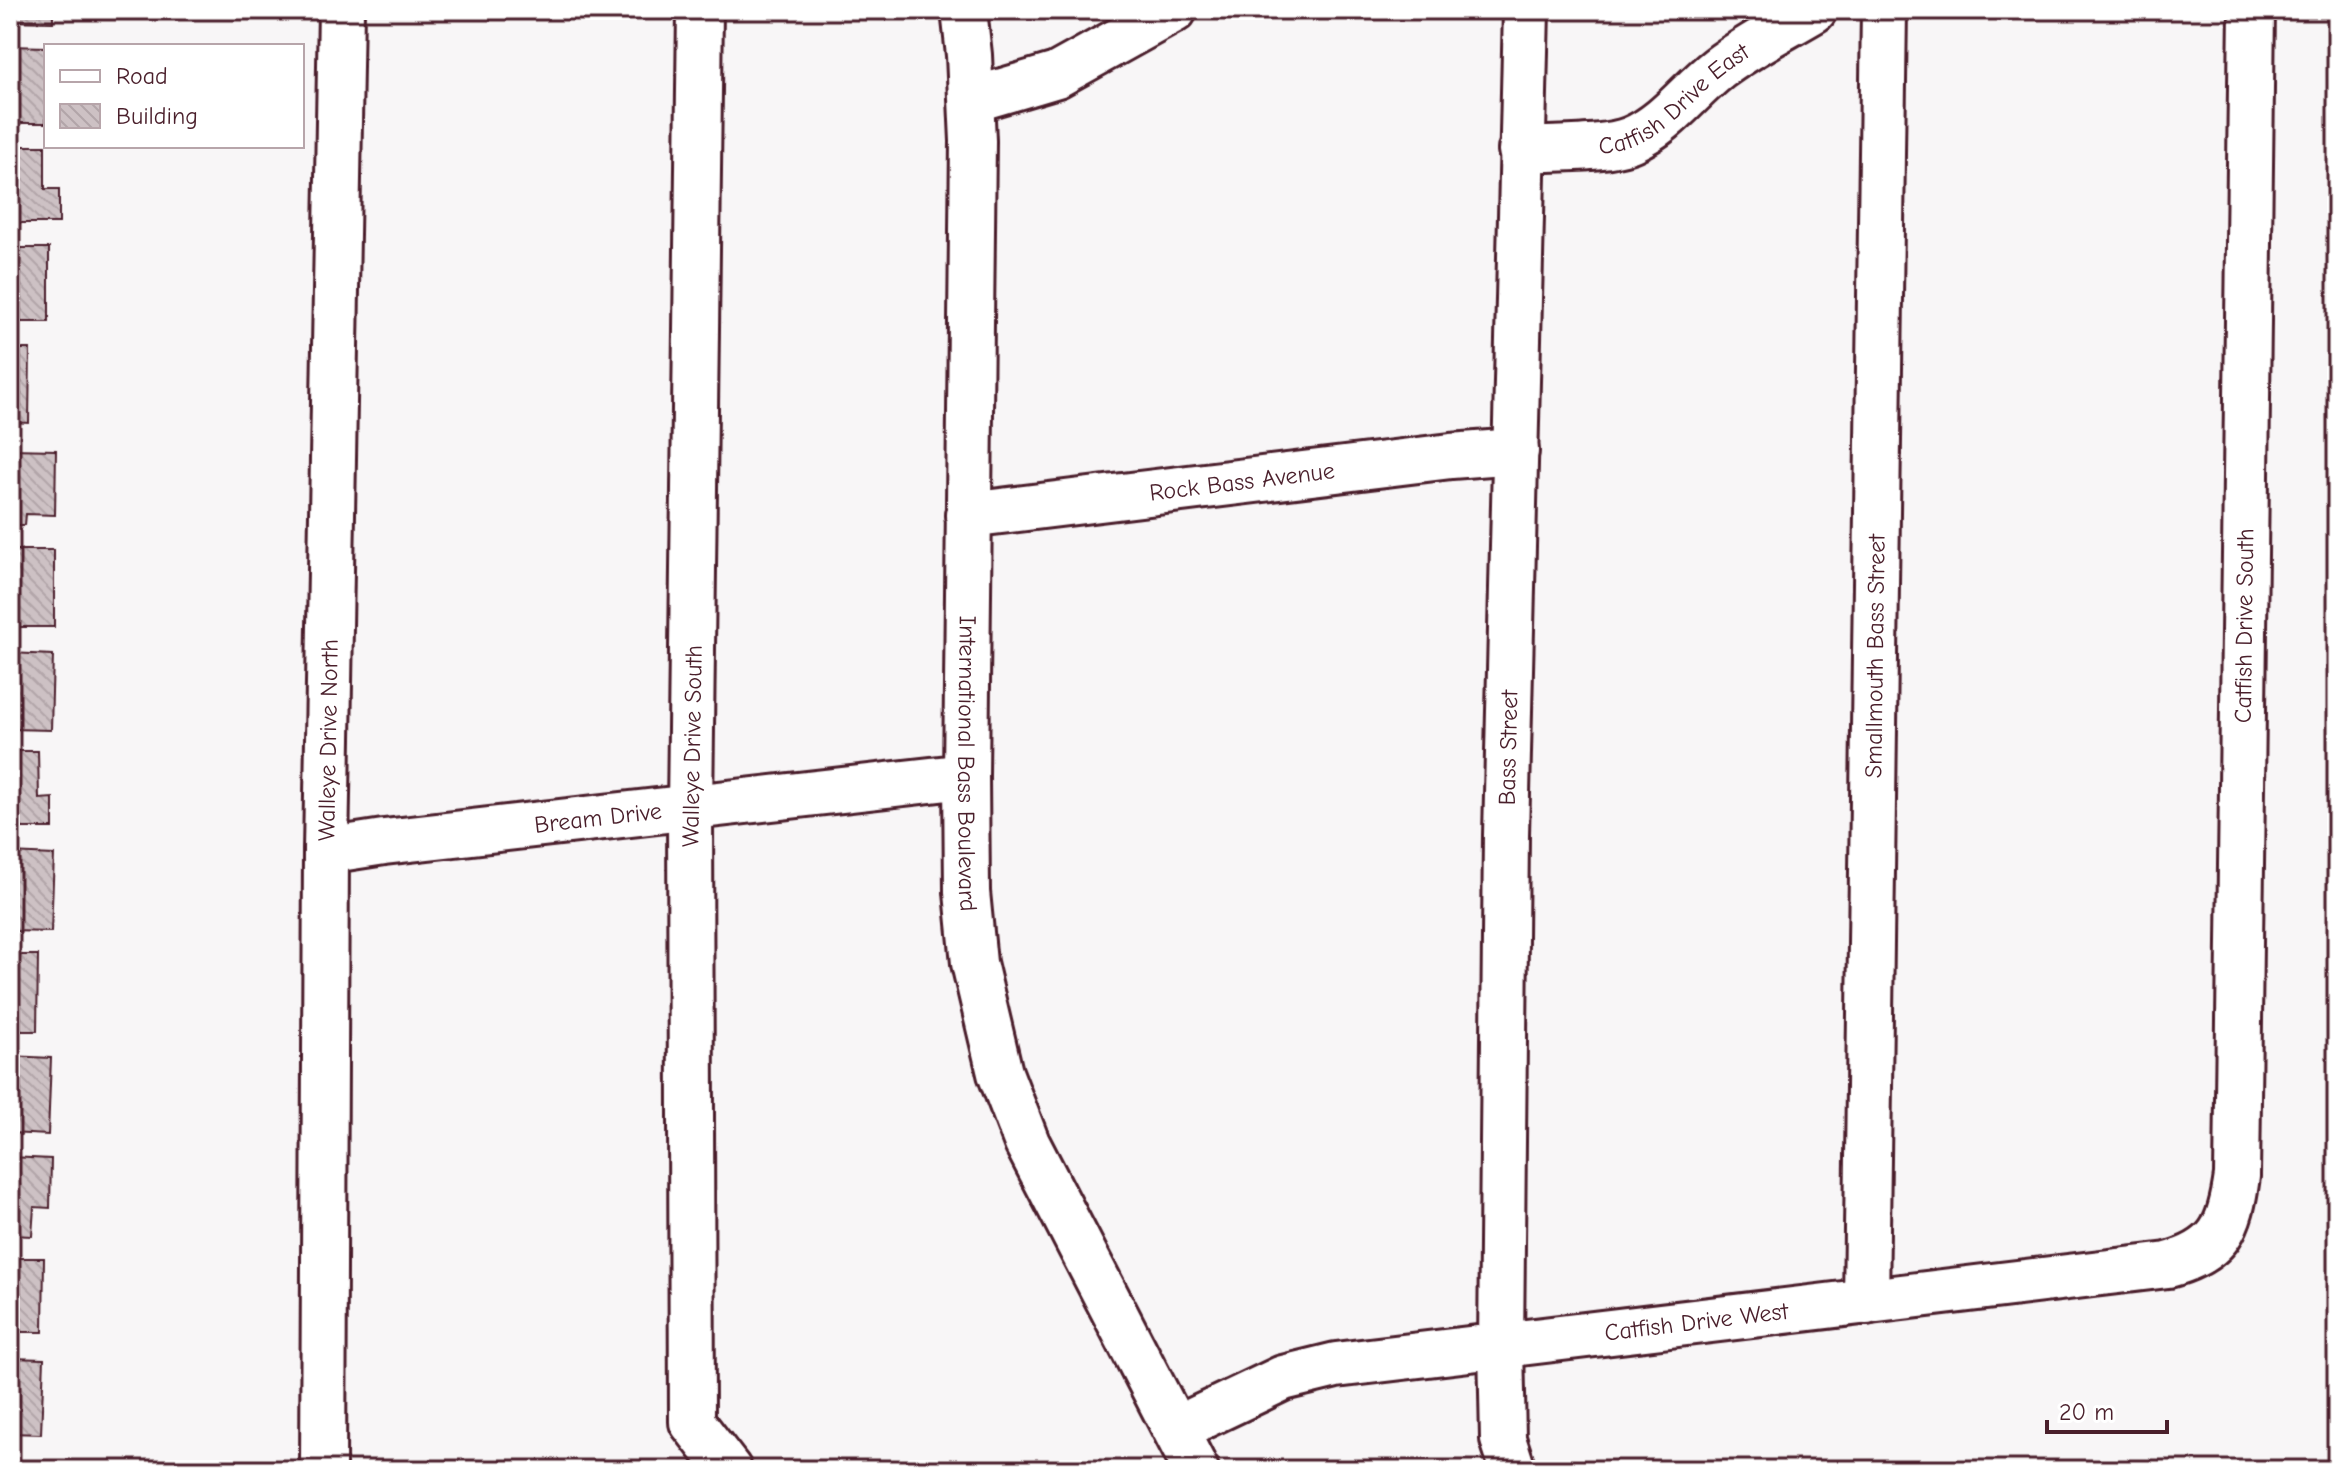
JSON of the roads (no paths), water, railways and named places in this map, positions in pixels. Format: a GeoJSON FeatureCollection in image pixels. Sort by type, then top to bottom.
{"type":"FeatureCollection","features":[{"type":"Feature","properties":{"kind":"street","name":"Walleye Drive North"},"geometry":{"type":"LineString","coordinates":[[323,1470],[326,851],[341,10]]}},
{"type":"Feature","properties":{"kind":"street","name":"Walleye Drive South"},"geometry":{"type":"LineString","coordinates":[[700,10],[690,809],[692,1422],[729,1470]]}},
{"type":"Feature","properties":{"kind":"street","name":"International Bass Boulevard"},"geometry":{"type":"LineString","coordinates":[[964,10],[972,100],[966,776],[967,892],[971,939],[981,999],[1000,1073],[1043,1177],[1196,1470]]}},
{"type":"Feature","properties":{"kind":"street"},"geometry":{"type":"LineString","coordinates":[[972,100],[1057,75],[1174,10]]}},
{"type":"Feature","properties":{"kind":"street","name":"Bass Street"},"geometry":{"type":"LineString","coordinates":[[1513,1470],[1503,1439],[1501,1346],[1506,835],[1526,10]]}},
{"type":"Feature","properties":{"kind":"street","name":"Catfish Drive East"},"geometry":{"type":"LineString","coordinates":[[1521,150],[1631,140],[1670,115],[1726,63],[1814,10]]}},
{"type":"Feature","properties":{"kind":"street","name":"Smallmouth Bass Street"},"geometry":{"type":"LineString","coordinates":[[1866,1302],[1884,10]]}},
{"type":"Feature","properties":{"kind":"street","name":"Catfish Drive South"},"geometry":{"type":"LineString","coordinates":[[2218,1237],[2229,1218],[2237,1176],[2252,10]]}},
{"type":"Feature","properties":{"kind":"street","name":"Rock Bass Avenue"},"geometry":{"type":"LineString","coordinates":[[968,515],[1516,451]]}},
{"type":"Feature","properties":{"kind":"street","name":"Bream Drive"},"geometry":{"type":"LineString","coordinates":[[326,851],[966,776]]}},
{"type":"Feature","properties":{"kind":"street","name":"Catfish Drive West"},"geometry":{"type":"LineString","coordinates":[[1176,1429],[1262,1387],[1309,1371],[2168,1265],[2205,1251],[2218,1237]]}}]}
